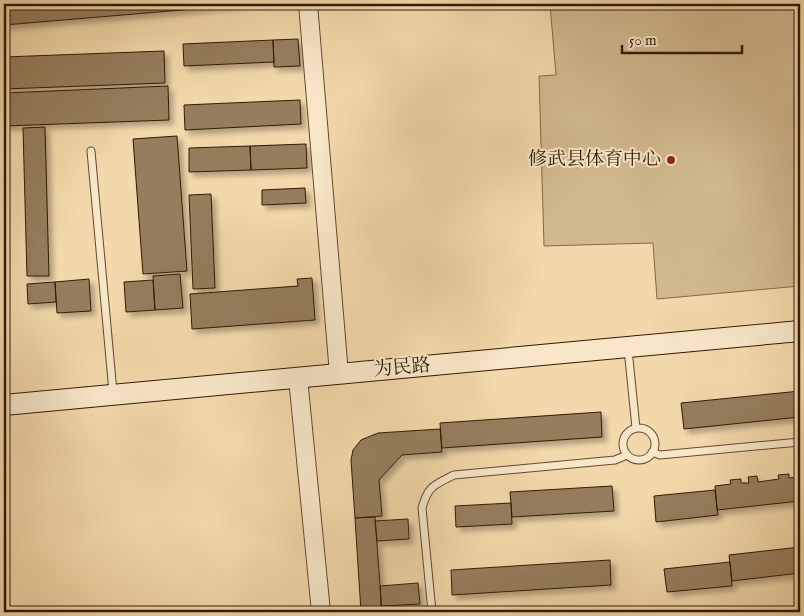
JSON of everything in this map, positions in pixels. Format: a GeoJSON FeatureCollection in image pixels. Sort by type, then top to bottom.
{"type":"FeatureCollection","features":[{"type":"Feature","properties":{"kind":"main road","name":"为民路"},"geometry":{"type":"LineString","coordinates":[[4,405],[800,331]]}},
{"type":"Feature","properties":{"kind":"street"},"geometry":{"type":"LineString","coordinates":[[308,4],[339,374]]}},
{"type":"Feature","properties":{"kind":"street"},"geometry":{"type":"LineString","coordinates":[[298,378],[320,612]]}},
{"type":"Feature","properties":{"kind":"lane"},"geometry":{"type":"LineString","coordinates":[[91,151],[114,395]]}},
{"type":"Feature","properties":{"kind":"lane"},"geometry":{"type":"LineString","coordinates":[[628,347],[636,428]]}},
{"type":"Feature","properties":{"kind":"lane"},"geometry":{"type":"LineString","coordinates":[[636,428],[648,430],[653,435],[655,442],[654,449],[644,459],[637,460],[627,455],[624,451],[623,439],[630,430],[636,428]]}},
{"type":"Feature","properties":{"kind":"lane"},"geometry":{"type":"LineString","coordinates":[[652,452],[660,455],[800,442]]}},
{"type":"Feature","properties":{"kind":"lane"},"geometry":{"type":"LineString","coordinates":[[432,612],[422,508],[425,495],[434,485],[454,475],[615,460],[627,455]]}},
{"type":"Feature","properties":{"kind":"shaded area","name":"修武县体育中心"},"geometry":{"type":"Polygon","coordinates":[[[550,4],[800,4],[800,286],[657,299],[653,243],[544,246],[539,76],[556,75],[550,4]]]}},
{"type":"Feature","properties":{"kind":"building"},"geometry":{"type":"Polygon","coordinates":[[[30,4],[182,4],[182,10],[4,25],[4,6],[30,4]]]}},
{"type":"Feature","properties":{"kind":"building"},"geometry":{"type":"Polygon","coordinates":[[[182,4],[246,4],[182,10],[182,4]]]}},
{"type":"Feature","properties":{"kind":"building"},"geometry":{"type":"Polygon","coordinates":[[[298,39],[300,66],[274,67],[273,40],[298,39]]]}},
{"type":"Feature","properties":{"kind":"building"},"geometry":{"type":"Polygon","coordinates":[[[273,40],[274,62],[184,66],[183,44],[273,40]]]}},
{"type":"Feature","properties":{"kind":"building"},"geometry":{"type":"Polygon","coordinates":[[[164,51],[165,83],[4,89],[4,57],[164,51]]]}},
{"type":"Feature","properties":{"kind":"building"},"geometry":{"type":"Polygon","coordinates":[[[168,86],[169,120],[4,126],[4,93],[168,86]]]}},
{"type":"Feature","properties":{"kind":"building"},"geometry":{"type":"Polygon","coordinates":[[[300,100],[301,124],[185,130],[184,105],[300,100]]]}},
{"type":"Feature","properties":{"kind":"building"},"geometry":{"type":"Polygon","coordinates":[[[45,127],[49,276],[27,276],[23,128],[45,127]]]}},
{"type":"Feature","properties":{"kind":"building"},"geometry":{"type":"Polygon","coordinates":[[[177,136],[187,271],[143,274],[133,139],[177,136]]]}},
{"type":"Feature","properties":{"kind":"building"},"geometry":{"type":"Polygon","coordinates":[[[306,144],[307,168],[251,170],[250,146],[306,144]]]}},
{"type":"Feature","properties":{"kind":"building"},"geometry":{"type":"Polygon","coordinates":[[[250,146],[251,170],[189,172],[189,148],[250,146]]]}},
{"type":"Feature","properties":{"kind":"building"},"geometry":{"type":"Polygon","coordinates":[[[305,188],[306,203],[262,205],[262,190],[305,188]]]}},
{"type":"Feature","properties":{"kind":"building"},"geometry":{"type":"Polygon","coordinates":[[[211,194],[215,288],[193,289],[189,195],[211,194]]]}},
{"type":"Feature","properties":{"kind":"building"},"geometry":{"type":"Polygon","coordinates":[[[180,274],[183,308],[155,310],[153,276],[180,274]]]}},
{"type":"Feature","properties":{"kind":"building"},"geometry":{"type":"Polygon","coordinates":[[[312,278],[315,320],[192,329],[190,294],[298,286],[297,279],[312,278]]]}},
{"type":"Feature","properties":{"kind":"building"},"geometry":{"type":"Polygon","coordinates":[[[89,279],[91,311],[57,313],[55,282],[89,279]]]}},
{"type":"Feature","properties":{"kind":"building"},"geometry":{"type":"Polygon","coordinates":[[[153,280],[155,310],[126,312],[124,282],[153,280]]]}},
{"type":"Feature","properties":{"kind":"building"},"geometry":{"type":"Polygon","coordinates":[[[55,282],[56,302],[28,304],[27,284],[55,282]]]}},
{"type":"Feature","properties":{"kind":"building"},"geometry":{"type":"Polygon","coordinates":[[[800,391],[800,417],[684,429],[681,403],[800,391]]]}},
{"type":"Feature","properties":{"kind":"building"},"geometry":{"type":"Polygon","coordinates":[[[601,412],[602,437],[442,448],[440,423],[601,412]]]}},
{"type":"Feature","properties":{"kind":"building"},"geometry":{"type":"Polygon","coordinates":[[[440,429],[442,452],[402,455],[379,480],[382,516],[355,518],[351,460],[353,450],[361,440],[378,433],[440,429]]]}},
{"type":"Feature","properties":{"kind":"building"},"geometry":{"type":"Polygon","coordinates":[[[798,473],[800,473],[800,501],[717,510],[715,486],[731,484],[730,480],[741,479],[741,483],[749,483],[748,477],[757,476],[758,482],[779,479],[778,475],[789,474],[789,478],[799,477],[798,473]]]}},
{"type":"Feature","properties":{"kind":"building"},"geometry":{"type":"Polygon","coordinates":[[[612,486],[614,511],[512,517],[510,492],[612,486]]]}},
{"type":"Feature","properties":{"kind":"building"},"geometry":{"type":"Polygon","coordinates":[[[715,490],[718,515],[656,522],[654,496],[715,490]]]}},
{"type":"Feature","properties":{"kind":"building"},"geometry":{"type":"Polygon","coordinates":[[[511,503],[512,524],[456,527],[455,506],[511,503]]]}},
{"type":"Feature","properties":{"kind":"building"},"geometry":{"type":"Polygon","coordinates":[[[375,517],[382,612],[361,612],[355,518],[375,517]]]}},
{"type":"Feature","properties":{"kind":"building"},"geometry":{"type":"Polygon","coordinates":[[[408,519],[409,539],[377,541],[375,521],[408,519]]]}},
{"type":"Feature","properties":{"kind":"building"},"geometry":{"type":"Polygon","coordinates":[[[800,547],[800,573],[732,581],[729,555],[800,547]]]}},
{"type":"Feature","properties":{"kind":"building"},"geometry":{"type":"Polygon","coordinates":[[[610,560],[611,585],[452,595],[451,570],[610,560]]]}},
{"type":"Feature","properties":{"kind":"building"},"geometry":{"type":"Polygon","coordinates":[[[730,562],[732,586],[667,592],[664,569],[730,562]]]}},
{"type":"Feature","properties":{"kind":"building"},"geometry":{"type":"Polygon","coordinates":[[[418,583],[420,604],[381,606],[380,586],[418,583]]]}},
{"type":"Feature","properties":{"kind":"place","name":"修武县体育中心"},"geometry":{"type":"Point","coordinates":[671,160]}}]}
